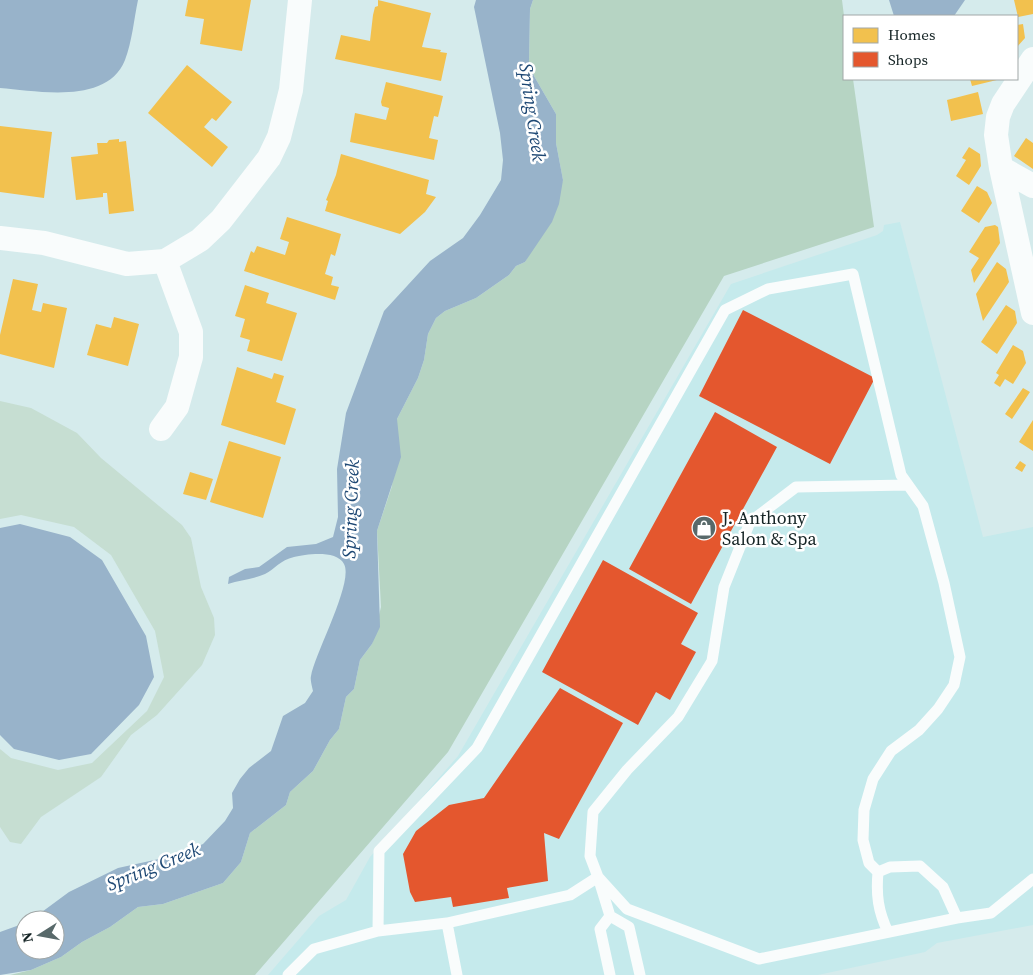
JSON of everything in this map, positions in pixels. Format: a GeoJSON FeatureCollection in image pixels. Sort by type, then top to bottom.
{"type":"FeatureCollection","features":[{"type":"Feature","properties":{"kind":"street"},"geometry":{"type":"LineString","coordinates":[[0,238],[44,243],[127,264],[165,261],[200,240],[221,220],[269,158],[286,116],[292,90],[300,0]]}},
{"type":"Feature","properties":{"kind":"street"},"geometry":{"type":"LineString","coordinates":[[1033,59],[1024,84],[1003,104],[998,117],[996,135],[1001,168],[1033,314]]}},
{"type":"Feature","properties":{"kind":"street"},"geometry":{"type":"LineString","coordinates":[[1001,168],[1033,186]]}},
{"type":"Feature","properties":{"kind":"street"},"geometry":{"type":"LineString","coordinates":[[161,429],[177,407],[191,349],[191,332],[165,261]]}},
{"type":"Feature","properties":{"kind":"lane"},"geometry":{"type":"LineString","coordinates":[[378,932],[379,850],[477,748],[725,310],[768,289],[853,274],[901,475],[923,506],[944,583],[960,657],[954,685],[938,709],[919,730],[891,751],[873,780],[864,810],[863,840],[869,863],[878,872],[876,895],[879,912],[888,932]]}},
{"type":"Feature","properties":{"kind":"lane"},"geometry":{"type":"LineString","coordinates":[[640,975],[629,926],[610,916],[590,856],[593,812],[627,770],[678,717],[712,661],[724,587],[750,522],[796,488],[908,485]]}},
{"type":"Feature","properties":{"kind":"lane"},"geometry":{"type":"LineString","coordinates":[[878,872],[890,867],[920,866],[943,887],[957,918]]}},
{"type":"Feature","properties":{"kind":"lane"},"geometry":{"type":"LineString","coordinates":[[288,975],[314,949],[378,932],[447,924],[570,895],[598,877]]}},
{"type":"Feature","properties":{"kind":"lane"},"geometry":{"type":"LineString","coordinates":[[598,877],[627,909],[759,959],[991,912],[1033,879]]}},
{"type":"Feature","properties":{"kind":"lane"},"geometry":{"type":"LineString","coordinates":[[610,916],[600,929],[610,975]]}},
{"type":"Feature","properties":{"kind":"lane"},"geometry":{"type":"LineString","coordinates":[[447,924],[457,975]]}},
{"type":"Feature","properties":{"kind":"shaded area"},"geometry":{"type":"Polygon","coordinates":[[[900,222],[983,537],[1033,527],[1033,925],[937,943],[925,952],[818,975],[268,975],[319,916],[346,900],[370,857],[458,756],[731,284],[877,235],[883,231],[884,225],[900,222]]]}},
{"type":"Feature","properties":{"kind":"green space"},"geometry":{"type":"Polygon","coordinates":[[[533,0],[842,0],[844,15],[843,80],[853,80],[874,227],[724,276],[448,752],[255,975],[10,975],[31,970],[54,960],[65,960],[65,954],[82,942],[110,927],[138,907],[163,904],[223,883],[241,862],[250,833],[286,805],[290,792],[313,771],[330,740],[339,729],[346,697],[354,689],[360,660],[372,644],[381,607],[377,531],[392,486],[397,419],[418,378],[424,360],[428,334],[436,318],[445,311],[476,298],[509,275],[516,266],[525,262],[563,180],[556,143],[556,114],[534,76],[529,62],[530,9],[533,0]]]}},
{"type":"Feature","properties":{"kind":"green space"},"geometry":{"type":"Polygon","coordinates":[[[0,401],[31,408],[77,433],[101,458],[182,525],[191,538],[201,587],[214,618],[215,635],[202,665],[157,715],[131,735],[101,777],[41,817],[21,844],[10,842],[0,827],[0,749],[11,758],[58,770],[92,763],[147,711],[164,677],[155,631],[111,555],[74,527],[21,515],[0,519],[0,401]]]}},
{"type":"Feature","properties":{"kind":"water"},"geometry":{"type":"Polygon","coordinates":[[[0,0],[138,0],[125,60],[116,74],[103,84],[88,89],[52,92],[0,88],[0,0]]]}},
{"type":"Feature","properties":{"kind":"water","name":"Spring Creek"},"geometry":{"type":"Polygon","coordinates":[[[476,0],[533,0],[530,9],[529,62],[534,76],[556,114],[556,143],[563,180],[559,204],[552,222],[525,262],[516,266],[509,275],[476,298],[445,311],[436,318],[428,334],[424,360],[418,378],[397,419],[401,457],[377,531],[380,627],[372,644],[360,660],[354,689],[346,697],[339,729],[330,740],[313,771],[290,792],[286,805],[250,833],[241,862],[223,883],[163,904],[138,907],[110,927],[82,942],[65,954],[65,910],[45,910],[69,892],[118,868],[177,855],[203,844],[225,821],[233,808],[232,793],[240,779],[249,768],[271,751],[283,716],[305,703],[313,691],[311,676],[344,586],[346,573],[344,564],[329,555],[306,555],[285,560],[269,572],[256,577],[228,584],[229,577],[245,569],[259,567],[287,547],[316,544],[333,537],[338,517],[337,469],[346,413],[384,311],[430,261],[463,238],[480,215],[501,180],[503,160],[500,133],[474,7],[476,0]]]}},
{"type":"Feature","properties":{"kind":"water"},"geometry":{"type":"Polygon","coordinates":[[[889,0],[965,0],[955,15],[894,15],[889,0]]]}},
{"type":"Feature","properties":{"kind":"water"},"geometry":{"type":"Polygon","coordinates":[[[20,524],[70,537],[102,560],[146,636],[154,677],[139,705],[91,754],[59,760],[14,749],[0,735],[0,528],[20,524]]]}},
{"type":"Feature","properties":{"kind":"water"},"geometry":{"type":"Polygon","coordinates":[[[15,927],[15,960],[54,960],[31,970],[0,975],[0,932],[15,927]]]}},
{"type":"Feature","properties":{"kind":"building: Homes"},"geometry":{"type":"Polygon","coordinates":[[[188,0],[251,0],[242,51],[200,44],[204,19],[185,16],[188,0]]]}},
{"type":"Feature","properties":{"kind":"building: Homes"},"geometry":{"type":"Polygon","coordinates":[[[378,0],[431,13],[422,47],[441,50],[440,52],[447,53],[441,81],[335,59],[341,35],[370,41],[373,15],[375,7],[378,6],[378,0]]]}},
{"type":"Feature","properties":{"kind":"building: Homes"},"geometry":{"type":"Polygon","coordinates":[[[1014,0],[1033,0],[1033,14],[1018,17],[1014,0]]]}},
{"type":"Feature","properties":{"kind":"building: Homes"},"geometry":{"type":"Polygon","coordinates":[[[1023,24],[1025,38],[1018,46],[1018,25],[1023,24]]]}},
{"type":"Feature","properties":{"kind":"building: Homes"},"geometry":{"type":"Polygon","coordinates":[[[187,65],[232,102],[216,121],[212,118],[204,127],[228,147],[212,167],[148,113],[187,65]]]}},
{"type":"Feature","properties":{"kind":"building: Homes"},"geometry":{"type":"Polygon","coordinates":[[[970,80],[997,80],[972,86],[970,80]]]}},
{"type":"Feature","properties":{"kind":"building: Homes"},"geometry":{"type":"Polygon","coordinates":[[[386,82],[443,96],[438,117],[434,116],[429,138],[438,140],[434,160],[350,142],[355,113],[386,120],[389,108],[382,106],[381,102],[386,82]]]}},
{"type":"Feature","properties":{"kind":"building: Homes"},"geometry":{"type":"Polygon","coordinates":[[[978,92],[983,114],[951,121],[947,100],[978,92]]]}},
{"type":"Feature","properties":{"kind":"building: Homes"},"geometry":{"type":"Polygon","coordinates":[[[0,126],[52,132],[44,198],[0,192],[0,126]]]}},
{"type":"Feature","properties":{"kind":"building: Homes"},"geometry":{"type":"Polygon","coordinates":[[[1026,138],[1033,143],[1033,169],[1014,156],[1026,138]]]}},
{"type":"Feature","properties":{"kind":"building: Homes"},"geometry":{"type":"Polygon","coordinates":[[[119,139],[119,142],[126,141],[134,211],[109,214],[107,193],[103,193],[103,197],[76,200],[71,157],[98,154],[97,143],[107,143],[109,140],[119,139]]]}},
{"type":"Feature","properties":{"kind":"building: Homes"},"geometry":{"type":"Polygon","coordinates":[[[969,147],[980,154],[981,166],[969,185],[956,176],[966,160],[962,158],[969,147]]]}},
{"type":"Feature","properties":{"kind":"building: Homes"},"geometry":{"type":"Polygon","coordinates":[[[341,154],[429,180],[426,194],[436,197],[425,212],[400,234],[325,211],[328,201],[326,200],[336,175],[341,154]]]}},
{"type":"Feature","properties":{"kind":"building: Homes"},"geometry":{"type":"Polygon","coordinates":[[[977,186],[987,192],[992,203],[979,223],[961,211],[977,186]]]}},
{"type":"Feature","properties":{"kind":"building: Homes"},"geometry":{"type":"Polygon","coordinates":[[[287,217],[341,234],[335,256],[331,254],[325,274],[333,277],[331,285],[339,287],[335,300],[244,271],[251,251],[254,253],[257,246],[285,255],[289,242],[280,239],[287,217]]]}},
{"type":"Feature","properties":{"kind":"building: Homes"},"geometry":{"type":"Polygon","coordinates":[[[995,225],[998,227],[1000,243],[974,283],[971,270],[979,258],[969,252],[985,227],[995,225]]]}},
{"type":"Feature","properties":{"kind":"building: Homes"},"geometry":{"type":"Polygon","coordinates":[[[997,262],[1006,269],[1009,282],[983,321],[976,294],[997,262]]]}},
{"type":"Feature","properties":{"kind":"building: Homes"},"geometry":{"type":"Polygon","coordinates":[[[13,279],[38,284],[32,310],[41,312],[43,303],[67,308],[54,368],[0,354],[0,335],[13,279]]]}},
{"type":"Feature","properties":{"kind":"building: Homes"},"geometry":{"type":"Polygon","coordinates":[[[245,285],[269,293],[266,303],[297,313],[282,361],[247,351],[250,340],[240,337],[245,319],[235,316],[245,285]]]}},
{"type":"Feature","properties":{"kind":"building: Homes"},"geometry":{"type":"Polygon","coordinates":[[[1006,305],[1015,311],[1017,323],[997,354],[981,342],[1006,305]]]}},
{"type":"Feature","properties":{"kind":"building: Homes"},"geometry":{"type":"Polygon","coordinates":[[[114,317],[139,324],[128,366],[87,355],[96,324],[111,328],[114,317]]]}},
{"type":"Feature","properties":{"kind":"building: Homes"},"geometry":{"type":"Polygon","coordinates":[[[1013,345],[1023,351],[1026,363],[1013,384],[1005,379],[1000,387],[994,383],[999,375],[996,373],[1013,345]]]}},
{"type":"Feature","properties":{"kind":"building: Homes"},"geometry":{"type":"Polygon","coordinates":[[[237,367],[272,379],[274,373],[284,376],[276,402],[296,409],[285,445],[221,425],[237,367]]]}},
{"type":"Feature","properties":{"kind":"building: Homes"},"geometry":{"type":"Polygon","coordinates":[[[1023,388],[1030,392],[1012,419],[1005,414],[1023,388]]]}},
{"type":"Feature","properties":{"kind":"building: Homes"},"geometry":{"type":"Polygon","coordinates":[[[1033,420],[1033,451],[1019,442],[1033,420]]]}},
{"type":"Feature","properties":{"kind":"building: Homes"},"geometry":{"type":"Polygon","coordinates":[[[229,441],[281,457],[263,518],[210,502],[229,441]]]}},
{"type":"Feature","properties":{"kind":"building: Homes"},"geometry":{"type":"Polygon","coordinates":[[[1020,461],[1026,465],[1022,472],[1015,468],[1020,461]]]}},
{"type":"Feature","properties":{"kind":"building: Homes"},"geometry":{"type":"Polygon","coordinates":[[[190,472],[213,479],[206,500],[183,494],[190,472]]]}},
{"type":"Feature","properties":{"kind":"building: Shops"},"geometry":{"type":"Polygon","coordinates":[[[743,310],[875,378],[830,464],[699,396],[743,310]]]}},
{"type":"Feature","properties":{"kind":"building: Shops"},"geometry":{"type":"Polygon","coordinates":[[[715,412],[777,447],[691,604],[629,569],[715,412]]]}},
{"type":"Feature","properties":{"kind":"building: Shops"},"geometry":{"type":"Polygon","coordinates":[[[603,560],[698,613],[681,644],[696,652],[670,700],[656,692],[638,725],[542,672],[603,560]]]}},
{"type":"Feature","properties":{"kind":"building: Shops"},"geometry":{"type":"Polygon","coordinates":[[[560,688],[623,723],[559,839],[544,833],[548,881],[507,888],[509,898],[453,907],[451,897],[415,902],[410,892],[403,854],[416,831],[449,805],[484,798],[560,688]]]}},
{"type":"Feature","properties":{"kind":"place","name":"J. Anthony Salon & Spa"},"geometry":{"type":"Point","coordinates":[704,528]}}]}
